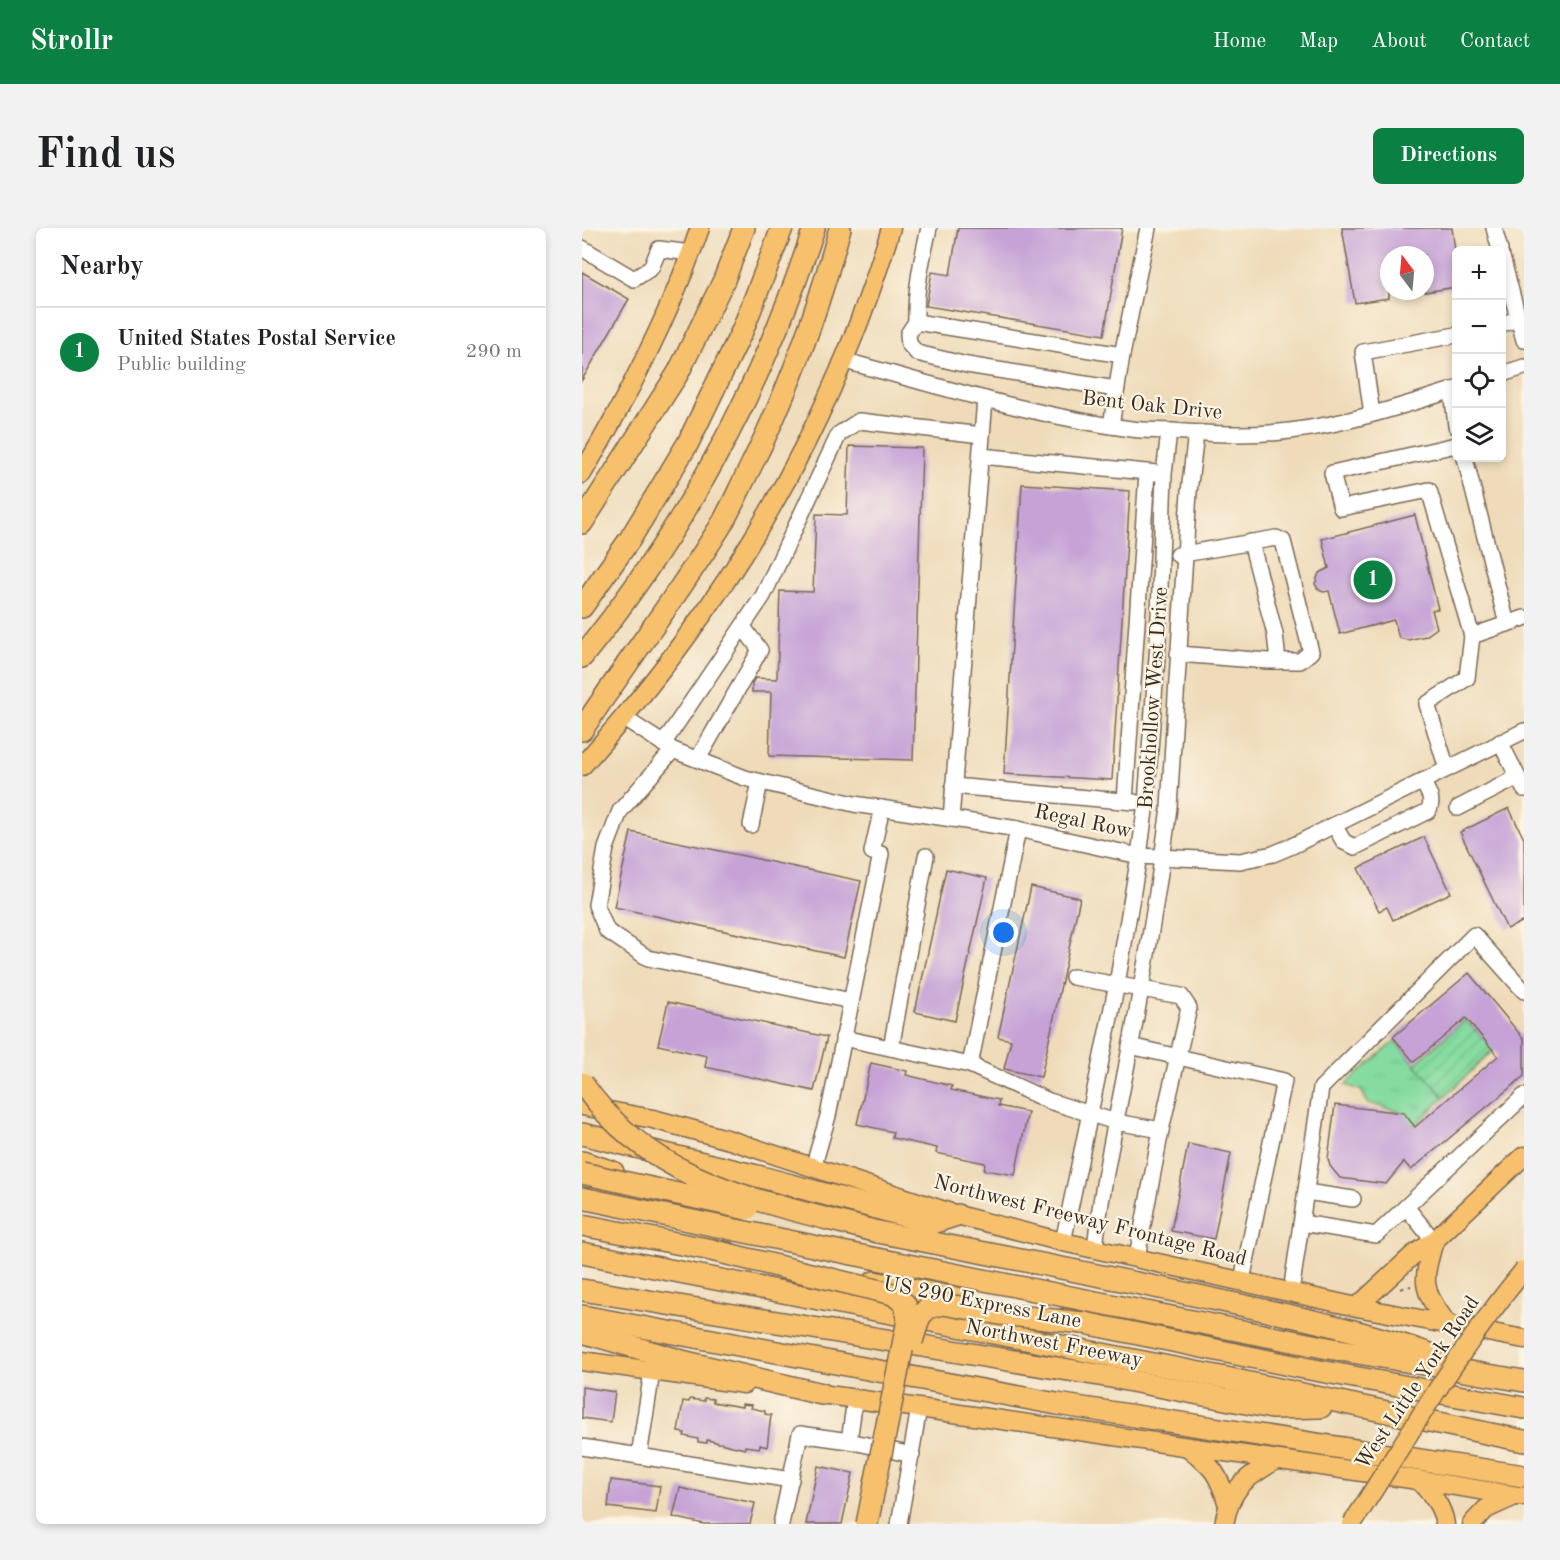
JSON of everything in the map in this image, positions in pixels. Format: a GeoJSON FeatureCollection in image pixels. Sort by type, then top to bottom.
{"type":"FeatureCollection","features":[{"type":"Feature","properties":{"kind":"highway"},"geometry":{"type":"LineString","coordinates":[[582,523],[678,373],[724,280],[744,228]]}},
{"type":"Feature","properties":{"kind":"highway"},"geometry":{"type":"LineString","coordinates":[[583,606],[630,539],[688,443],[743,329],[782,228]]}},
{"type":"Feature","properties":{"kind":"highway"},"geometry":{"type":"LineString","coordinates":[[582,657],[604,630],[668,539],[723,446],[752,390],[774,340],[794,290],[814,228]]}},
{"type":"Feature","properties":{"kind":"highway"},"geometry":{"type":"LineString","coordinates":[[582,730],[668,607],[721,525],[771,424],[795,369],[823,293],[840,228]]}},
{"type":"Feature","properties":{"kind":"highway"},"geometry":{"type":"LineString","coordinates":[[582,711],[620,673]]}},
{"type":"Feature","properties":{"kind":"highway"},"geometry":{"type":"LineString","coordinates":[[582,1083],[622,1129],[654,1155],[682,1172],[734,1193],[878,1232]]}},
{"type":"Feature","properties":{"kind":"highway"},"geometry":{"type":"LineString","coordinates":[[582,1134],[761,1177],[932,1223],[957,1215]]}},
{"type":"Feature","properties":{"kind":"highway"},"geometry":{"type":"LineString","coordinates":[[582,1162],[764,1223],[837,1251]]}},
{"type":"Feature","properties":{"kind":"highway"},"geometry":{"type":"LineString","coordinates":[[582,1173],[800,1221],[878,1232],[1148,1285],[1393,1341],[1488,1374]]}},
{"type":"Feature","properties":{"kind":"highway"},"geometry":{"type":"LineString","coordinates":[[582,1198],[1328,1348],[1524,1381]]}},
{"type":"Feature","properties":{"kind":"highway","name":"US 290 Express Lane"},"geometry":{"type":"LineString","coordinates":[[582,1225],[1304,1368],[1524,1408]]}},
{"type":"Feature","properties":{"kind":"highway"},"geometry":{"type":"LineString","coordinates":[[711,1250],[892,1294],[905,1304],[908,1318],[906,1330],[867,1524]]}},
{"type":"Feature","properties":{"kind":"highway","name":"Northwest Freeway"},"geometry":{"type":"LineString","coordinates":[[582,1253],[1226,1378],[1524,1441]]}},
{"type":"Feature","properties":{"kind":"highway"},"geometry":{"type":"LineString","coordinates":[[582,1284],[620,1297]]}},
{"type":"Feature","properties":{"kind":"highway"},"geometry":{"type":"LineString","coordinates":[[582,1290],[1111,1377],[1272,1408],[1358,1407]]}},
{"type":"Feature","properties":{"kind":"highway"},"geometry":{"type":"LineString","coordinates":[[875,1524],[914,1332],[920,1316],[928,1308],[943,1304],[1000,1314],[1083,1323]]}},
{"type":"Feature","properties":{"kind":"highway"},"geometry":{"type":"LineString","coordinates":[[582,1316],[1057,1404],[1524,1476]]}},
{"type":"Feature","properties":{"kind":"highway"},"geometry":{"type":"LineString","coordinates":[[582,1332],[686,1362],[822,1394]]}},
{"type":"Feature","properties":{"kind":"main road"},"geometry":{"type":"LineString","coordinates":[[582,474],[644,362],[677,290],[700,228]]}},
{"type":"Feature","properties":{"kind":"main road"},"geometry":{"type":"LineString","coordinates":[[582,766],[624,718],[686,639],[738,563],[791,470],[844,361],[871,292],[891,228]]}},
{"type":"Feature","properties":{"kind":"main road","name":"Northwest Freeway Frontage Road"},"geometry":{"type":"LineString","coordinates":[[582,1106],[653,1119],[730,1140],[957,1215],[1063,1242],[1357,1307],[1524,1339]]}},
{"type":"Feature","properties":{"kind":"main road"},"geometry":{"type":"LineString","coordinates":[[1357,1307],[1413,1255],[1434,1241],[1524,1156]]}},
{"type":"Feature","properties":{"kind":"main road"},"geometry":{"type":"LineString","coordinates":[[1434,1241],[1424,1274],[1425,1288],[1447,1324]]}},
{"type":"Feature","properties":{"kind":"main road","name":"West Little York Road"},"geometry":{"type":"LineString","coordinates":[[1352,1524],[1483,1323],[1524,1270]]}},
{"type":"Feature","properties":{"kind":"main road"},"geometry":{"type":"LineString","coordinates":[[582,1361],[1418,1480],[1520,1497]]}},
{"type":"Feature","properties":{"kind":"main road"},"geometry":{"type":"LineString","coordinates":[[1189,1448],[1212,1468],[1219,1479],[1228,1505]]}},
{"type":"Feature","properties":{"kind":"main road"},"geometry":{"type":"LineString","coordinates":[[1224,1524],[1228,1505],[1242,1483],[1253,1473],[1276,1460]]}},
{"type":"Feature","properties":{"kind":"main road"},"geometry":{"type":"LineString","coordinates":[[1418,1480],[1436,1500],[1445,1524]]}},
{"type":"Feature","properties":{"kind":"main road"},"geometry":{"type":"LineString","coordinates":[[1472,1524],[1486,1509],[1520,1497]]}},
{"type":"Feature","properties":{"kind":"street"},"geometry":{"type":"LineString","coordinates":[[929,228],[915,302],[916,322],[908,334],[909,344],[917,352],[967,365],[1116,389]]}},
{"type":"Feature","properties":{"kind":"street"},"geometry":{"type":"LineString","coordinates":[[1111,426],[1122,355],[1148,228]]}},
{"type":"Feature","properties":{"kind":"street"},"geometry":{"type":"LineString","coordinates":[[1494,228],[1499,246]]}},
{"type":"Feature","properties":{"kind":"street"},"geometry":{"type":"LineString","coordinates":[[582,248],[634,279],[651,268],[659,249],[691,253]]}},
{"type":"Feature","properties":{"kind":"street"},"geometry":{"type":"LineString","coordinates":[[1506,272],[1524,340]]}},
{"type":"Feature","properties":{"kind":"street"},"geometry":{"type":"LineString","coordinates":[[1506,323],[1518,319]]}},
{"type":"Feature","properties":{"kind":"street"},"geometry":{"type":"LineString","coordinates":[[916,322],[1122,355]]}},
{"type":"Feature","properties":{"kind":"street"},"geometry":{"type":"LineString","coordinates":[[1372,414],[1363,352],[1452,336]]}},
{"type":"Feature","properties":{"kind":"street","name":"Bent Oak Drive"},"geometry":{"type":"LineString","coordinates":[[844,361],[1063,418],[1134,430],[1214,435],[1287,431],[1322,426],[1452,391]]}},
{"type":"Feature","properties":{"kind":"street"},"geometry":{"type":"LineString","coordinates":[[1506,373],[1524,367]]}},
{"type":"Feature","properties":{"kind":"street"},"geometry":{"type":"LineString","coordinates":[[951,819],[985,399]]}},
{"type":"Feature","properties":{"kind":"street"},"geometry":{"type":"LineString","coordinates":[[851,1001],[648,958],[608,931],[596,905],[606,848],[620,811],[668,747],[763,596],[839,434],[859,421],[982,435]]}},
{"type":"Feature","properties":{"kind":"street","name":"Brookhollow West Drive"},"geometry":{"type":"LineString","coordinates":[[1063,1242],[1117,984],[1146,803],[1163,558],[1164,474],[1169,431]]}},
{"type":"Feature","properties":{"kind":"street","name":"Brookhollow West Drive"},"geometry":{"type":"LineString","coordinates":[[1095,1249],[1098,1212],[1164,857],[1189,492],[1196,434]]}},
{"type":"Feature","properties":{"kind":"street"},"geometry":{"type":"LineString","coordinates":[[1447,769],[1427,704],[1467,678],[1472,636],[1430,490],[1341,508],[1332,473],[1452,446]]}},
{"type":"Feature","properties":{"kind":"street"},"geometry":{"type":"LineString","coordinates":[[981,456],[1164,474]]}},
{"type":"Feature","properties":{"kind":"street"},"geometry":{"type":"LineString","coordinates":[[1466,462],[1507,624]]}},
{"type":"Feature","properties":{"kind":"street"},"geometry":{"type":"LineString","coordinates":[[1125,801],[1147,472]]}},
{"type":"Feature","properties":{"kind":"street"},"geometry":{"type":"LineString","coordinates":[[1163,558],[1276,538],[1283,541],[1311,652],[1300,661],[1178,654]]}},
{"type":"Feature","properties":{"kind":"street"},"geometry":{"type":"LineString","coordinates":[[1251,542],[1275,634],[1278,661]]}},
{"type":"Feature","properties":{"kind":"street"},"geometry":{"type":"LineString","coordinates":[[1472,636],[1524,618]]}},
{"type":"Feature","properties":{"kind":"street"},"geometry":{"type":"LineString","coordinates":[[698,759],[760,650],[743,627]]}},
{"type":"Feature","properties":{"kind":"street","name":"Regal Row"},"geometry":{"type":"LineString","coordinates":[[624,718],[668,747],[760,782],[802,793],[1018,829],[1139,856],[1226,862],[1256,859],[1292,846],[1524,731]]}},
{"type":"Feature","properties":{"kind":"street"},"geometry":{"type":"LineString","coordinates":[[1152,722],[1174,724]]}},
{"type":"Feature","properties":{"kind":"street"},"geometry":{"type":"LineString","coordinates":[[1458,808],[1521,783],[1500,742]]}},
{"type":"Feature","properties":{"kind":"street"},"geometry":{"type":"LineString","coordinates":[[1334,825],[1344,843],[1355,847],[1428,811],[1431,799],[1422,781]]}},
{"type":"Feature","properties":{"kind":"street"},"geometry":{"type":"LineString","coordinates":[[751,825],[760,782]]}},
{"type":"Feature","properties":{"kind":"street"},"geometry":{"type":"LineString","coordinates":[[954,786],[1146,803]]}},
{"type":"Feature","properties":{"kind":"street"},"geometry":{"type":"LineString","coordinates":[[813,1168],[828,1116],[881,854],[872,852],[882,808]]}},
{"type":"Feature","properties":{"kind":"street"},"geometry":{"type":"LineString","coordinates":[[970,1065],[1018,829]]}},
{"type":"Feature","properties":{"kind":"street"},"geometry":{"type":"LineString","coordinates":[[891,1048],[926,856]]}},
{"type":"Feature","properties":{"kind":"street"},"geometry":{"type":"LineString","coordinates":[[1291,1292],[1321,1088],[1474,935],[1524,991]]}},
{"type":"Feature","properties":{"kind":"street"},"geometry":{"type":"LineString","coordinates":[[1074,977],[1181,996],[1189,1008],[1161,1130],[1137,1257]]}},
{"type":"Feature","properties":{"kind":"street"},"geometry":{"type":"LineString","coordinates":[[843,1038],[970,1065],[1049,1101],[1116,1122],[1161,1130]]}},
{"type":"Feature","properties":{"kind":"street"},"geometry":{"type":"LineString","coordinates":[[1130,1046],[1284,1081],[1242,1280]]}},
{"type":"Feature","properties":{"kind":"street"},"geometry":{"type":"LineString","coordinates":[[1302,1223],[1376,1235],[1524,1096]]}},
{"type":"Feature","properties":{"kind":"street"},"geometry":{"type":"LineString","coordinates":[[1306,1192],[1353,1199]]}},
{"type":"Feature","properties":{"kind":"street"},"geometry":{"type":"LineString","coordinates":[[1406,1207],[1434,1241]]}},
{"type":"Feature","properties":{"kind":"street"},"geometry":{"type":"LineString","coordinates":[[639,1456],[652,1372]]}},
{"type":"Feature","properties":{"kind":"street"},"geometry":{"type":"LineString","coordinates":[[849,1441],[855,1399]]}},
{"type":"Feature","properties":{"kind":"street"},"geometry":{"type":"LineString","coordinates":[[899,1524],[918,1408]]}},
{"type":"Feature","properties":{"kind":"street"},"geometry":{"type":"LineString","coordinates":[[782,1524],[800,1434],[849,1441],[912,1455]]}},
{"type":"Feature","properties":{"kind":"street"},"geometry":{"type":"LineString","coordinates":[[582,1447],[791,1480]]}},
{"type":"Feature","properties":{"kind":"green space"},"geometry":{"type":"Polygon","coordinates":[[[1465,1020],[1494,1049],[1411,1129],[1401,1122],[1401,1112],[1368,1103],[1361,1090],[1345,1085],[1395,1041],[1415,1064],[1465,1020]]]}},
{"type":"Feature","properties":{"kind":"green space"},"geometry":{"type":"Polygon","coordinates":[[[1465,1020],[1494,1049],[1444,1097],[1415,1064],[1465,1020]]]}},
{"type":"Feature","properties":{"kind":"building"},"geometry":{"type":"Polygon","coordinates":[[[958,228],[1122,228],[1104,335],[926,306],[932,272],[950,275],[958,228]]]}},
{"type":"Feature","properties":{"kind":"building"},"geometry":{"type":"Polygon","coordinates":[[[1342,228],[1452,228],[1454,246],[1452,246],[1452,288],[1434,291],[1434,246],[1380,246],[1380,299],[1355,303],[1342,228]]]}},
{"type":"Feature","properties":{"kind":"building"},"geometry":{"type":"Polygon","coordinates":[[[582,272],[629,299],[582,380],[582,272]]]}},
{"type":"Feature","properties":{"kind":"building"},"geometry":{"type":"Polygon","coordinates":[[[849,446],[922,448],[913,760],[769,756],[771,692],[752,692],[752,683],[755,678],[777,679],[780,591],[813,592],[816,514],[847,515],[849,446]]]}},
{"type":"Feature","properties":{"kind":"building"},"geometry":{"type":"Polygon","coordinates":[[[1022,484],[1130,491],[1112,780],[1004,774],[1022,484]]]}},
{"type":"Feature","properties":{"kind":"building"},"geometry":{"type":"Polygon","coordinates":[[[1415,515],[1438,609],[1432,610],[1437,628],[1426,636],[1408,640],[1399,638],[1394,620],[1340,634],[1329,591],[1323,592],[1315,584],[1319,573],[1329,568],[1322,539],[1415,515]]]}},
{"type":"Feature","properties":{"kind":"building"},"geometry":{"type":"Polygon","coordinates":[[[1509,808],[1524,839],[1524,921],[1507,929],[1460,832],[1509,808]]]}},
{"type":"Feature","properties":{"kind":"building"},"geometry":{"type":"Polygon","coordinates":[[[631,832],[861,881],[844,957],[614,907],[631,832]]]}},
{"type":"Feature","properties":{"kind":"building"},"geometry":{"type":"Polygon","coordinates":[[[1424,837],[1451,893],[1393,920],[1387,907],[1379,911],[1358,868],[1424,837]]]}},
{"type":"Feature","properties":{"kind":"building"},"geometry":{"type":"Polygon","coordinates":[[[946,869],[987,878],[955,1021],[915,1012],[946,869]]]}},
{"type":"Feature","properties":{"kind":"building"},"geometry":{"type":"Polygon","coordinates":[[[1031,887],[1080,898],[1041,1077],[1004,1069],[1011,1040],[998,1037],[1031,887]]]}},
{"type":"Feature","properties":{"kind":"building"},"geometry":{"type":"Polygon","coordinates":[[[1469,973],[1524,1039],[1524,1076],[1411,1170],[1404,1162],[1386,1184],[1340,1178],[1330,1166],[1328,1159],[1335,1105],[1404,1113],[1415,1127],[1498,1056],[1466,1018],[1414,1062],[1393,1037],[1469,973]]]}},
{"type":"Feature","properties":{"kind":"building"},"geometry":{"type":"Polygon","coordinates":[[[668,1002],[827,1037],[814,1091],[705,1067],[707,1056],[658,1045],[668,1002]]]}},
{"type":"Feature","properties":{"kind":"building"},"geometry":{"type":"Polygon","coordinates":[[[871,1063],[907,1071],[906,1075],[952,1086],[951,1090],[999,1100],[998,1106],[1028,1112],[1015,1175],[984,1170],[985,1163],[936,1153],[937,1148],[892,1138],[893,1132],[857,1124],[871,1063]]]}},
{"type":"Feature","properties":{"kind":"building"},"geometry":{"type":"Polygon","coordinates":[[[1188,1144],[1231,1153],[1214,1239],[1171,1231],[1188,1144]]]}},
{"type":"Feature","properties":{"kind":"building"},"geometry":{"type":"Polygon","coordinates":[[[582,1387],[615,1392],[611,1422],[582,1418],[582,1387]]]}},
{"type":"Feature","properties":{"kind":"building"},"geometry":{"type":"Polygon","coordinates":[[[704,1398],[713,1399],[713,1402],[742,1407],[742,1404],[752,1405],[751,1408],[771,1415],[767,1447],[745,1446],[745,1449],[707,1440],[707,1443],[698,1442],[698,1439],[678,1432],[683,1401],[689,1402],[690,1399],[704,1401],[704,1398]]]}},
{"type":"Feature","properties":{"kind":"building"},"geometry":{"type":"Polygon","coordinates":[[[818,1466],[853,1473],[842,1524],[806,1524],[818,1466]]]}},
{"type":"Feature","properties":{"kind":"building"},"geometry":{"type":"Polygon","coordinates":[[[611,1480],[660,1486],[656,1513],[608,1507],[611,1480]]]}},
{"type":"Feature","properties":{"kind":"building"},"geometry":{"type":"Polygon","coordinates":[[[680,1488],[755,1503],[750,1524],[704,1524],[673,1517],[680,1488]]]}},
{"type":"Feature","properties":{"kind":"place","name":"United States Postal Service"},"geometry":{"type":"Point","coordinates":[1373,580]}}]}
